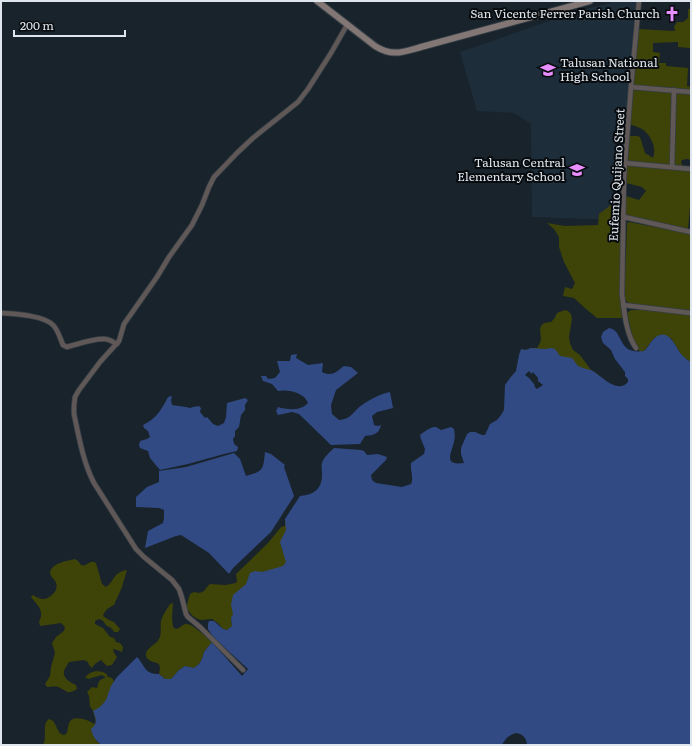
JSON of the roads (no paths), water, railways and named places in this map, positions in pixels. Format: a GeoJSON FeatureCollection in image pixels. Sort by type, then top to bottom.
{"type":"FeatureCollection","features":[{"type":"Feature","properties":{"kind":"main road"},"geometry":{"type":"LineString","coordinates":[[317,1],[380,49],[388,52],[421,48],[590,1]]}},
{"type":"Feature","properties":{"kind":"street","name":"Eufemio Quijano Street"},"geometry":{"type":"LineString","coordinates":[[636,348],[630,338],[622,294],[625,163],[639,1]]}},
{"type":"Feature","properties":{"kind":"street"},"geometry":{"type":"LineString","coordinates":[[243,670],[188,617],[179,590],[172,580],[136,549],[94,483],[89,473],[74,414],[75,397],[100,362],[119,341],[124,324],[192,225],[202,205],[208,187],[214,177],[253,138],[301,99],[347,25]]}},
{"type":"Feature","properties":{"kind":"street"},"geometry":{"type":"LineString","coordinates":[[631,87],[691,92]]}},
{"type":"Feature","properties":{"kind":"street"},"geometry":{"type":"LineString","coordinates":[[672,167],[674,90]]}},
{"type":"Feature","properties":{"kind":"street"},"geometry":{"type":"LineString","coordinates":[[625,163],[691,169]]}},
{"type":"Feature","properties":{"kind":"street"},"geometry":{"type":"LineString","coordinates":[[624,218],[691,232]]}},
{"type":"Feature","properties":{"kind":"street"},"geometry":{"type":"LineString","coordinates":[[624,305],[691,313]]}},
{"type":"Feature","properties":{"kind":"street"},"geometry":{"type":"LineString","coordinates":[[1,313],[25,315],[52,324],[63,345],[67,347],[104,339],[117,344]]}},
{"type":"Feature","properties":{"kind":"water"},"geometry":{"type":"Polygon","coordinates":[[[609,328],[617,333],[629,350],[635,351],[644,351],[654,338],[661,335],[668,336],[681,354],[691,362],[691,745],[527,745],[526,739],[517,733],[508,737],[502,745],[102,745],[96,740],[91,729],[95,725],[96,721],[93,711],[100,707],[106,700],[111,686],[117,677],[137,657],[150,673],[159,674],[165,679],[171,679],[185,666],[194,668],[199,664],[204,652],[212,642],[242,676],[248,669],[213,637],[208,629],[209,621],[214,621],[223,629],[227,630],[232,626],[231,618],[233,614],[231,605],[233,595],[246,584],[250,573],[255,571],[262,572],[283,566],[286,562],[280,542],[286,530],[285,519],[300,496],[310,494],[317,490],[322,478],[322,463],[325,457],[334,448],[361,450],[367,455],[378,454],[387,457],[386,460],[371,475],[372,480],[376,483],[402,487],[411,484],[411,463],[424,454],[425,449],[420,435],[434,427],[441,430],[451,427],[454,429],[455,436],[450,455],[451,461],[453,463],[464,463],[461,448],[467,434],[470,432],[475,432],[485,435],[490,424],[497,420],[504,410],[505,385],[516,371],[521,349],[555,349],[560,356],[572,358],[578,366],[591,370],[609,383],[619,386],[628,382],[625,372],[615,359],[611,350],[603,343],[601,337],[603,332],[609,328]]]}},
{"type":"Feature","properties":{"kind":"water"},"geometry":{"type":"Polygon","coordinates":[[[297,354],[296,358],[308,365],[323,363],[322,372],[325,373],[334,373],[344,366],[351,367],[358,373],[336,390],[331,405],[332,414],[339,420],[349,417],[372,399],[390,392],[393,408],[377,412],[372,416],[374,425],[381,425],[377,432],[365,436],[360,444],[331,445],[299,414],[292,412],[278,415],[276,411],[278,407],[298,409],[308,403],[303,396],[295,392],[286,390],[278,391],[272,384],[263,381],[261,376],[266,376],[268,379],[275,378],[280,372],[277,361],[290,361],[291,355],[297,354]]]}},
{"type":"Feature","properties":{"kind":"water"},"geometry":{"type":"Polygon","coordinates":[[[172,396],[172,405],[190,408],[199,406],[201,408],[200,412],[205,418],[207,417],[213,424],[218,426],[224,423],[227,403],[245,398],[248,400],[245,405],[245,410],[241,415],[239,427],[235,431],[235,436],[233,439],[234,444],[238,447],[237,451],[160,470],[150,458],[148,451],[140,448],[139,445],[140,441],[150,437],[148,431],[143,425],[155,417],[161,410],[168,397],[172,396]]]}},
{"type":"Feature","properties":{"kind":"water"},"geometry":{"type":"Polygon","coordinates":[[[265,452],[271,454],[285,465],[284,467],[294,496],[271,532],[233,568],[229,574],[209,553],[181,535],[145,548],[148,531],[163,523],[164,510],[159,508],[136,507],[136,497],[147,487],[159,482],[159,471],[186,467],[234,453],[240,459],[246,476],[256,473],[262,469],[265,452]]]}},
{"type":"Feature","properties":{"kind":"place","name":"San Vicente Ferrer Parish Church"},"geometry":{"type":"Point","coordinates":[672,14]}},
{"type":"Feature","properties":{"kind":"place","name":"Talusan National High School"},"geometry":{"type":"Point","coordinates":[548,70]}},
{"type":"Feature","properties":{"kind":"place","name":"Talusan Central Elementary School"},"geometry":{"type":"Point","coordinates":[577,170]}}]}
